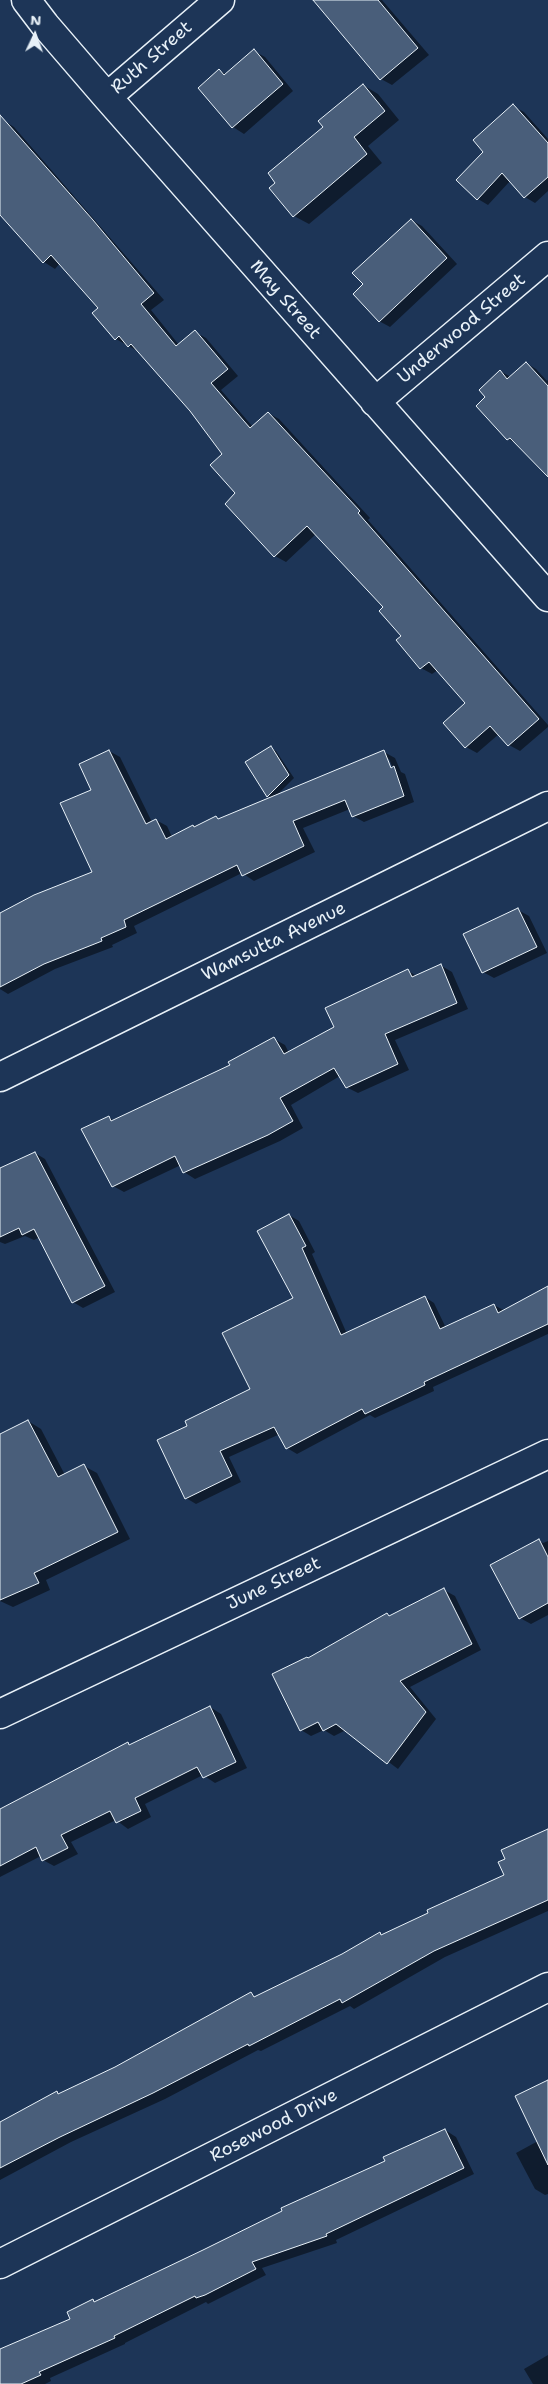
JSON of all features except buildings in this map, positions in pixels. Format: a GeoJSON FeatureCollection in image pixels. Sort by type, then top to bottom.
{"type":"FeatureCollection","features":[{"type":"Feature","properties":{"kind":"street","name":"May Street"},"geometry":{"type":"LineString","coordinates":[[26,0],[107,97],[548,597]]}},
{"type":"Feature","properties":{"kind":"street","name":"Ruth Street"},"geometry":{"type":"LineString","coordinates":[[107,97],[220,0]]}},
{"type":"Feature","properties":{"kind":"street","name":"Underwood Street"},"geometry":{"type":"LineString","coordinates":[[375,402],[548,256]]}},
{"type":"Feature","properties":{"kind":"street","name":"Wamsutta Avenue"},"geometry":{"type":"LineString","coordinates":[[0,1077],[548,806]]}},
{"type":"Feature","properties":{"kind":"street","name":"June Street"},"geometry":{"type":"LineString","coordinates":[[0,1714],[548,1454]]}},
{"type":"Feature","properties":{"kind":"street","name":"Rosewood Drive"},"geometry":{"type":"LineString","coordinates":[[0,2264],[548,1987]]}}]}
